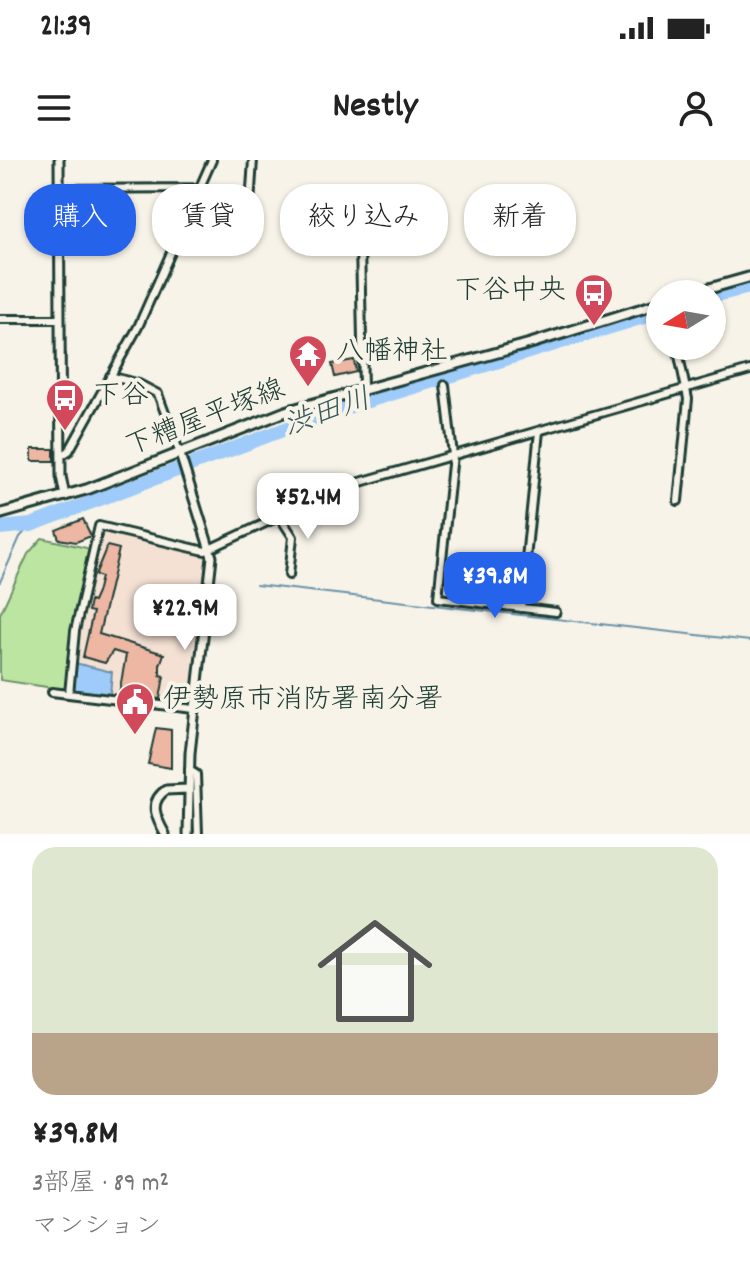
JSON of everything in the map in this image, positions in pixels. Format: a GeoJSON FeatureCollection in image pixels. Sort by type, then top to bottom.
{"type":"FeatureCollection","features":[{"type":"Feature","properties":{"kind":"main road"},"geometry":{"type":"LineString","coordinates":[[726,284],[750,277]]}},
{"type":"Feature","properties":{"kind":"main road","name":"下糟屋平塚線"},"geometry":{"type":"LineString","coordinates":[[0,514],[65,496],[180,455],[287,411],[532,343],[646,307]]}},
{"type":"Feature","properties":{"kind":"street"},"geometry":{"type":"LineString","coordinates":[[58,184],[59,160]]}},
{"type":"Feature","properties":{"kind":"street"},"geometry":{"type":"LineString","coordinates":[[203,184],[212,160]]}},
{"type":"Feature","properties":{"kind":"street"},"geometry":{"type":"LineString","coordinates":[[251,184],[253,160]]}},
{"type":"Feature","properties":{"kind":"street"},"geometry":{"type":"LineString","coordinates":[[59,256],[61,456],[65,496]]}},
{"type":"Feature","properties":{"kind":"street"},"geometry":{"type":"LineString","coordinates":[[61,456],[69,451],[138,327],[170,256]]}},
{"type":"Feature","properties":{"kind":"street"},"geometry":{"type":"LineString","coordinates":[[360,256],[363,388]]}},
{"type":"Feature","properties":{"kind":"street"},"geometry":{"type":"LineString","coordinates":[[0,319],[60,319]]}},
{"type":"Feature","properties":{"kind":"street"},"geometry":{"type":"LineString","coordinates":[[678,501],[686,388],[680,360]]}},
{"type":"Feature","properties":{"kind":"street"},"geometry":{"type":"LineString","coordinates":[[69,694],[75,631],[99,526],[205,551],[343,487],[750,370]]}},
{"type":"Feature","properties":{"kind":"street"},"geometry":{"type":"LineString","coordinates":[[110,376],[139,384],[158,394],[211,549],[189,770],[188,834]]}},
{"type":"Feature","properties":{"kind":"street"},"geometry":{"type":"LineString","coordinates":[[445,385],[453,455],[438,598],[556,612]]}},
{"type":"Feature","properties":{"kind":"street"},"geometry":{"type":"LineString","coordinates":[[521,608],[539,431]]}},
{"type":"Feature","properties":{"kind":"street"},"geometry":{"type":"LineString","coordinates":[[280,517],[293,537],[289,575]]}},
{"type":"Feature","properties":{"kind":"street"},"geometry":{"type":"LineString","coordinates":[[52,692],[194,709]]}},
{"type":"Feature","properties":{"kind":"street"},"geometry":{"type":"LineString","coordinates":[[189,770],[196,774],[198,834]]}},
{"type":"Feature","properties":{"kind":"street"},"geometry":{"type":"LineString","coordinates":[[165,834],[155,812],[157,798],[166,790],[188,789]]}},
{"type":"Feature","properties":{"kind":"shaded area"},"geometry":{"type":"Polygon","coordinates":[[[99,531],[202,552],[205,560],[189,705],[71,692],[77,630],[99,531]]]}},
{"type":"Feature","properties":{"kind":"green space"},"geometry":{"type":"Polygon","coordinates":[[[42,538],[91,549],[73,623],[67,690],[0,680],[0,614],[28,554],[42,538]]]}},
{"type":"Feature","properties":{"kind":"water"},"geometry":{"type":"Polygon","coordinates":[[[75,663],[112,672],[110,695],[72,691],[75,663]]]}},
{"type":"Feature","properties":{"kind":"building"},"geometry":{"type":"Polygon","coordinates":[[[354,360],[356,372],[335,377],[332,364],[354,360]]]}},
{"type":"Feature","properties":{"kind":"building"},"geometry":{"type":"Polygon","coordinates":[[[32,449],[54,449],[54,461],[32,461],[32,449]]]}},
{"type":"Feature","properties":{"kind":"building"},"geometry":{"type":"Polygon","coordinates":[[[83,519],[91,536],[76,542],[59,539],[56,530],[83,519]]]}},
{"type":"Feature","properties":{"kind":"building"},"geometry":{"type":"Polygon","coordinates":[[[107,546],[119,549],[99,634],[164,654],[160,665],[160,675],[164,676],[160,699],[119,694],[126,655],[113,651],[105,663],[83,657],[93,612],[88,611],[90,601],[93,602],[101,577],[95,575],[107,546]]]}},
{"type":"Feature","properties":{"kind":"building"},"geometry":{"type":"Polygon","coordinates":[[[156,728],[171,730],[171,768],[148,764],[156,728]]]}},
{"type":"Feature","properties":{"kind":"waterway","name":"渋田川"},"geometry":{"type":"LineString","coordinates":[[726,293],[750,287]]}},
{"type":"Feature","properties":{"kind":"waterway","name":"渋田川"},"geometry":{"type":"LineString","coordinates":[[0,528],[31,525],[325,414],[646,316]]}},
{"type":"Feature","properties":{"kind":"waterway"},"geometry":{"type":"LineString","coordinates":[[0,582],[20,537],[31,525]]}},
{"type":"Feature","properties":{"kind":"waterway"},"geometry":{"type":"LineString","coordinates":[[256,585],[750,641]]}},
{"type":"Feature","properties":{"kind":"place","name":"下谷中央"},"geometry":{"type":"Point","coordinates":[594,327]}},
{"type":"Feature","properties":{"kind":"place","name":"八幡神社"},"geometry":{"type":"Point","coordinates":[308,388]}},
{"type":"Feature","properties":{"kind":"place","name":"下谷"},"geometry":{"type":"Point","coordinates":[65,432]}},
{"type":"Feature","properties":{"kind":"place","name":"伊勢原市消防署南分署"},"geometry":{"type":"Point","coordinates":[135,736]}}]}
